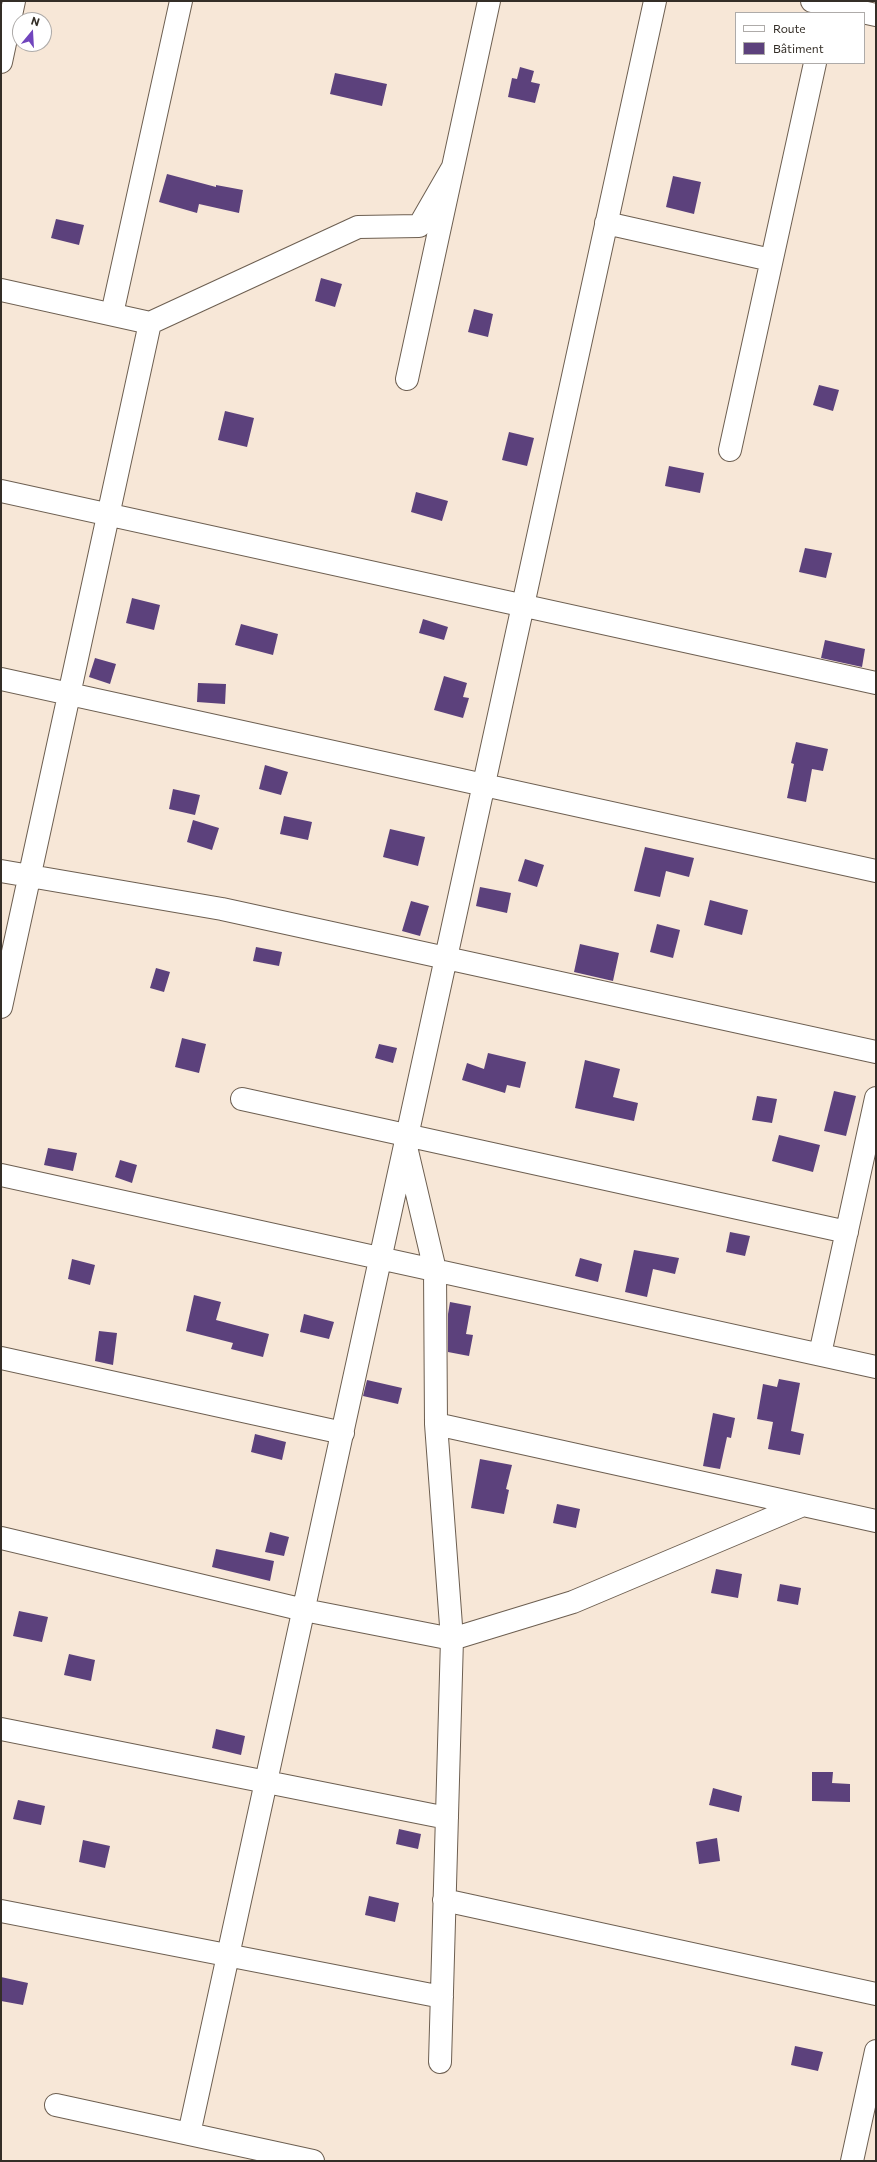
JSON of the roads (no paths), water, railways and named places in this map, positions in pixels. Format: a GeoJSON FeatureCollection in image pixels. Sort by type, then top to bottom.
{"type":"FeatureCollection","features":[{"type":"Feature","properties":{"kind":"street"},"geometry":{"type":"LineString","coordinates":[[1,62],[14,1]]}},
{"type":"Feature","properties":{"kind":"street"},"geometry":{"type":"LineString","coordinates":[[112,314],[181,1]]}},
{"type":"Feature","properties":{"kind":"street"},"geometry":{"type":"LineString","coordinates":[[406,379],[489,1]]}},
{"type":"Feature","properties":{"kind":"street"},"geometry":{"type":"LineString","coordinates":[[189,2134],[655,1]]}},
{"type":"Feature","properties":{"kind":"street"},"geometry":{"type":"LineString","coordinates":[[822,6],[858,12]]}},
{"type":"Feature","properties":{"kind":"street"},"geometry":{"type":"LineString","coordinates":[[865,13],[876,15]]}},
{"type":"Feature","properties":{"kind":"street"},"geometry":{"type":"LineString","coordinates":[[730,450],[815,64]]}},
{"type":"Feature","properties":{"kind":"street"},"geometry":{"type":"LineString","coordinates":[[1,290],[150,323],[358,228],[419,226],[453,167]]}},
{"type":"Feature","properties":{"kind":"street"},"geometry":{"type":"LineString","coordinates":[[606,223],[771,260]]}},
{"type":"Feature","properties":{"kind":"street"},"geometry":{"type":"LineString","coordinates":[[1,1007],[150,323]]}},
{"type":"Feature","properties":{"kind":"street"},"geometry":{"type":"LineString","coordinates":[[1,491],[876,683]]}},
{"type":"Feature","properties":{"kind":"street"},"geometry":{"type":"LineString","coordinates":[[1,679],[876,871]]}},
{"type":"Feature","properties":{"kind":"street"},"geometry":{"type":"LineString","coordinates":[[1,871],[29,878],[222,909],[876,1052]]}},
{"type":"Feature","properties":{"kind":"street"},"geometry":{"type":"LineString","coordinates":[[820,1354],[876,1098]]}},
{"type":"Feature","properties":{"kind":"street"},"geometry":{"type":"LineString","coordinates":[[242,1099],[406,1140],[847,1232]]}},
{"type":"Feature","properties":{"kind":"street"},"geometry":{"type":"LineString","coordinates":[[406,1140],[435,1270],[436,1424],[452,1639],[440,2062]]}},
{"type":"Feature","properties":{"kind":"street"},"geometry":{"type":"LineString","coordinates":[[1,1175],[876,1367]]}},
{"type":"Feature","properties":{"kind":"street"},"geometry":{"type":"LineString","coordinates":[[1,1358],[342,1433]]}},
{"type":"Feature","properties":{"kind":"street"},"geometry":{"type":"LineString","coordinates":[[436,1424],[876,1521]]}},
{"type":"Feature","properties":{"kind":"street"},"geometry":{"type":"LineString","coordinates":[[1,1538],[304,1610],[452,1639],[573,1602],[803,1505]]}},
{"type":"Feature","properties":{"kind":"street"},"geometry":{"type":"LineString","coordinates":[[1,1729],[447,1818]]}},
{"type":"Feature","properties":{"kind":"street"},"geometry":{"type":"LineString","coordinates":[[444,1900],[876,1994]]}},
{"type":"Feature","properties":{"kind":"street"},"geometry":{"type":"LineString","coordinates":[[1,1911],[442,1997]]}},
{"type":"Feature","properties":{"kind":"street"},"geometry":{"type":"LineString","coordinates":[[852,2161],[876,2051]]}},
{"type":"Feature","properties":{"kind":"street"},"geometry":{"type":"LineString","coordinates":[[56,2105],[313,2161]]}}]}
